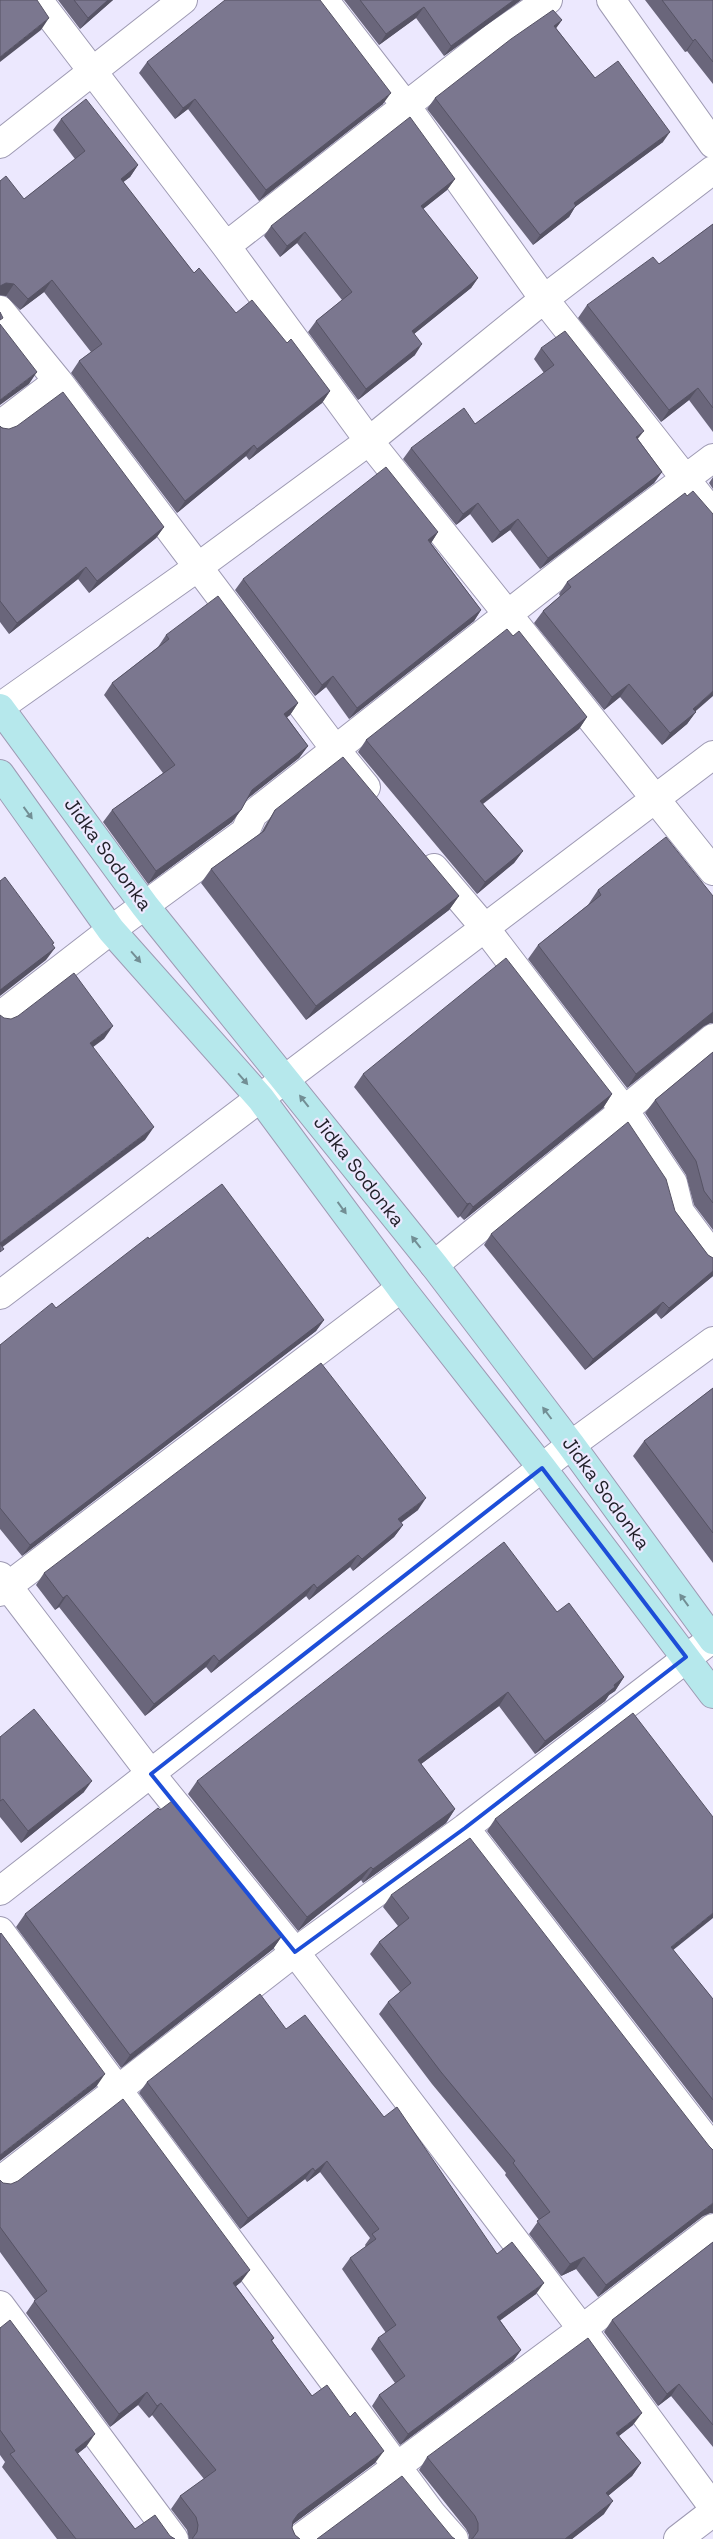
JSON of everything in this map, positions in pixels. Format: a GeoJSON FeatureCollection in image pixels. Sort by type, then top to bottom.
{"type":"FeatureCollection","features":[{"type":"Feature","properties":{"kind":"main road","name":"Jidka Sodonka"},"geometry":{"type":"LineString","coordinates":[[0,707],[145,906],[287,1080],[434,1265],[571,1446],[713,1639]]}},
{"type":"Feature","properties":{"kind":"main road","name":"Jidka Sodonka"},"geometry":{"type":"LineString","coordinates":[[0,774],[111,930],[261,1099],[401,1288],[542,1468],[713,1694]]}},
{"type":"Feature","properties":{"kind":"street"},"geometry":{"type":"LineString","coordinates":[[38,0],[226,246],[369,441],[510,614],[713,871]]}},
{"type":"Feature","properties":{"kind":"street"},"geometry":{"type":"LineString","coordinates":[[0,144],[183,0]]}},
{"type":"Feature","properties":{"kind":"street"},"geometry":{"type":"LineString","coordinates":[[324,0],[406,106],[544,299],[713,514]]}},
{"type":"Feature","properties":{"kind":"street"},"geometry":{"type":"LineString","coordinates":[[226,246],[494,37],[548,0]]}},
{"type":"Feature","properties":{"kind":"street"},"geometry":{"type":"LineString","coordinates":[[611,0],[713,144]]}},
{"type":"Feature","properties":{"kind":"street"},"geometry":{"type":"LineString","coordinates":[[0,707],[198,567],[369,441],[544,299],[713,170]]}},
{"type":"Feature","properties":{"kind":"street"},"geometry":{"type":"LineString","coordinates":[[0,310],[58,381],[335,749],[385,809]]}},
{"type":"Feature","properties":{"kind":"street"},"geometry":{"type":"LineString","coordinates":[[0,425],[58,381]]}},
{"type":"Feature","properties":{"kind":"street"},"geometry":{"type":"LineString","coordinates":[[0,1016],[111,930],[245,832],[253,814],[713,458]]}},
{"type":"Feature","properties":{"kind":"street"},"geometry":{"type":"LineString","coordinates":[[0,1295],[287,1080],[713,755]]}},
{"type":"Feature","properties":{"kind":"street"},"geometry":{"type":"LineString","coordinates":[[416,846],[485,928],[624,1110],[673,1184],[680,1212],[713,1256]]}},
{"type":"Feature","properties":{"kind":"street"},"geometry":{"type":"LineString","coordinates":[[434,1265],[713,1038]]}},
{"type":"Feature","properties":{"kind":"street"},"geometry":{"type":"LineString","coordinates":[[401,1288],[3,1585],[151,1774],[295,1952],[582,2329],[713,2507]]}},
{"type":"Feature","properties":{"kind":"street"},"geometry":{"type":"LineString","coordinates":[[0,1891],[542,1468],[713,1341]]}},
{"type":"Feature","properties":{"kind":"street"},"geometry":{"type":"LineString","coordinates":[[0,2181],[295,1952],[465,1828],[686,1657],[713,1639]]}},
{"type":"Feature","properties":{"kind":"street"},"geometry":{"type":"LineString","coordinates":[[465,1828],[713,2149]]}},
{"type":"Feature","properties":{"kind":"street"},"geometry":{"type":"LineString","coordinates":[[0,1931],[396,2466],[454,2539]]}},
{"type":"Feature","properties":{"kind":"street"},"geometry":{"type":"LineString","coordinates":[[299,2539],[582,2329],[713,2228]]}},
{"type":"Feature","properties":{"kind":"street"},"geometry":{"type":"LineString","coordinates":[[0,2305],[174,2539]]}},
{"type":"Feature","properties":{"kind":"street"},"geometry":{"type":"LineString","coordinates":[[678,2539],[713,2512]]}},
{"type":"Feature","properties":{"kind":"highlighted area"},"geometry":{"type":"Polygon","coordinates":[[[542,1468],[686,1657],[465,1828],[295,1952],[151,1774],[542,1468]]]}},
{"type":"Feature","properties":{"kind":"building"},"geometry":{"type":"Polygon","coordinates":[[[0,0],[37,0],[49,18],[0,57],[0,0]]]}},
{"type":"Feature","properties":{"kind":"building"},"geometry":{"type":"Polygon","coordinates":[[[74,0],[108,0],[88,18],[74,0]]]}},
{"type":"Feature","properties":{"kind":"building"},"geometry":{"type":"Polygon","coordinates":[[[225,0],[320,0],[391,93],[266,190],[195,99],[183,108],[147,62],[225,0]]]}},
{"type":"Feature","properties":{"kind":"building"},"geometry":{"type":"Polygon","coordinates":[[[360,0],[514,0],[451,46],[424,7],[386,34],[360,0]]]}},
{"type":"Feature","properties":{"kind":"building"},"geometry":{"type":"Polygon","coordinates":[[[662,0],[713,0],[713,62],[695,39],[693,41],[662,0]]]}},
{"type":"Feature","properties":{"kind":"building"},"geometry":{"type":"Polygon","coordinates":[[[553,10],[562,20],[554,26],[595,78],[618,61],[670,132],[574,203],[576,206],[540,235],[435,98],[511,39],[553,10]]]}},
{"type":"Feature","properties":{"kind":"building"},"geometry":{"type":"Polygon","coordinates":[[[86,99],[138,165],[121,179],[194,273],[199,268],[236,313],[252,300],[287,343],[291,339],[330,391],[257,449],[254,445],[185,501],[79,361],[102,344],[52,280],[28,299],[14,284],[6,283],[0,286],[0,181],[6,176],[24,199],[85,151],[61,119],[86,99]]]}},
{"type":"Feature","properties":{"kind":"building"},"geometry":{"type":"Polygon","coordinates":[[[410,117],[455,179],[421,206],[478,278],[412,331],[422,344],[366,389],[316,321],[352,292],[305,232],[287,246],[271,226],[410,117]]]}},
{"type":"Feature","properties":{"kind":"building"},"geometry":{"type":"Polygon","coordinates":[[[713,224],[713,408],[698,388],[669,410],[587,305],[653,257],[659,264],[713,224]]]}},
{"type":"Feature","properties":{"kind":"building"},"geometry":{"type":"Polygon","coordinates":[[[0,324],[37,372],[0,400],[0,324]]]}},
{"type":"Feature","properties":{"kind":"building"},"geometry":{"type":"Polygon","coordinates":[[[565,331],[644,431],[636,437],[662,472],[548,558],[518,519],[500,532],[478,503],[463,514],[411,448],[464,408],[475,424],[554,365],[541,348],[565,331]]]}},
{"type":"Feature","properties":{"kind":"building"},"geometry":{"type":"Polygon","coordinates":[[[63,392],[164,527],[97,581],[86,567],[17,623],[0,601],[0,426],[9,429],[17,426],[63,392]]]}},
{"type":"Feature","properties":{"kind":"building"},"geometry":{"type":"Polygon","coordinates":[[[386,467],[438,532],[428,540],[481,610],[357,708],[333,676],[322,685],[243,579],[386,467]]]}},
{"type":"Feature","properties":{"kind":"building"},"geometry":{"type":"Polygon","coordinates":[[[693,491],[713,514],[713,691],[693,709],[696,712],[670,733],[629,684],[612,697],[543,611],[571,587],[567,582],[685,493],[687,496],[693,491]]]}},
{"type":"Feature","properties":{"kind":"building"},"geometry":{"type":"Polygon","coordinates":[[[218,596],[298,703],[284,714],[308,746],[252,790],[241,810],[156,871],[112,810],[175,765],[112,683],[169,639],[166,635],[218,596]]]}},
{"type":"Feature","properties":{"kind":"building"},"geometry":{"type":"Polygon","coordinates":[[[507,629],[513,636],[519,631],[587,717],[480,801],[523,851],[485,882],[366,740],[507,629]]]}},
{"type":"Feature","properties":{"kind":"building"},"geometry":{"type":"Polygon","coordinates":[[[343,757],[459,896],[316,1006],[211,869],[264,831],[275,810],[343,757]]]}},
{"type":"Feature","properties":{"kind":"building"},"geometry":{"type":"Polygon","coordinates":[[[666,837],[713,896],[713,1012],[636,1074],[538,945],[601,895],[598,890],[666,837]]]}},
{"type":"Feature","properties":{"kind":"building"},"geometry":{"type":"Polygon","coordinates":[[[5,877],[54,943],[52,944],[55,948],[0,990],[0,881],[5,877]]]}},
{"type":"Feature","properties":{"kind":"building"},"geometry":{"type":"Polygon","coordinates":[[[506,958],[612,1094],[473,1207],[470,1203],[467,1204],[363,1074],[506,958]]]}},
{"type":"Feature","properties":{"kind":"building"},"geometry":{"type":"Polygon","coordinates":[[[74,973],[113,1026],[90,1043],[154,1127],[0,1243],[0,1015],[11,1019],[18,1016],[74,973]]]}},
{"type":"Feature","properties":{"kind":"building"},"geometry":{"type":"Polygon","coordinates":[[[713,1052],[713,1203],[704,1191],[696,1161],[655,1100],[713,1052]]]}},
{"type":"Feature","properties":{"kind":"building"},"geometry":{"type":"Polygon","coordinates":[[[628,1122],[666,1179],[675,1211],[708,1255],[713,1258],[713,1271],[669,1308],[663,1302],[593,1359],[491,1234],[628,1122]]]}},
{"type":"Feature","properties":{"kind":"building"},"geometry":{"type":"Polygon","coordinates":[[[222,1184],[324,1320],[30,1545],[0,1508],[0,1345],[52,1303],[56,1308],[148,1237],[149,1239],[222,1184]]]}},
{"type":"Feature","properties":{"kind":"building"},"geometry":{"type":"Polygon","coordinates":[[[0,1244],[4,1249],[0,1252],[0,1244]]]}},
{"type":"Feature","properties":{"kind":"building"},"geometry":{"type":"Polygon","coordinates":[[[321,1363],[426,1498],[398,1519],[403,1525],[362,1559],[358,1555],[317,1588],[314,1584],[219,1661],[214,1655],[154,1704],[67,1595],[63,1598],[44,1573],[321,1363]]]}},
{"type":"Feature","properties":{"kind":"building"},"geometry":{"type":"Polygon","coordinates":[[[713,1388],[713,1533],[644,1441],[713,1388]]]}},
{"type":"Feature","properties":{"kind":"building"},"geometry":{"type":"Polygon","coordinates":[[[504,1542],[557,1612],[569,1603],[624,1677],[614,1685],[615,1687],[545,1741],[508,1692],[418,1760],[455,1809],[373,1869],[371,1867],[307,1917],[197,1781],[504,1542]]]}},
{"type":"Feature","properties":{"kind":"building"},"geometry":{"type":"Polygon","coordinates":[[[34,1709],[92,1781],[28,1831],[3,1799],[0,1801],[0,1737],[34,1709]]]}},
{"type":"Feature","properties":{"kind":"building"},"geometry":{"type":"Polygon","coordinates":[[[633,1713],[713,1817],[713,1913],[671,1947],[713,1999],[713,2100],[495,1819],[633,1713]]]}},
{"type":"Feature","properties":{"kind":"building"},"geometry":{"type":"Polygon","coordinates":[[[172,1801],[282,1936],[130,2055],[25,1914],[158,1808],[160,1810],[172,1801]]]}},
{"type":"Feature","properties":{"kind":"building"},"geometry":{"type":"Polygon","coordinates":[[[470,1838],[713,2150],[713,2203],[606,2285],[584,2257],[570,2264],[537,2221],[550,2212],[513,2163],[515,2161],[441,2072],[388,2002],[411,1983],[379,1942],[409,1918],[391,1895],[470,1838]]]}},
{"type":"Feature","properties":{"kind":"building"},"geometry":{"type":"Polygon","coordinates":[[[0,1934],[105,2074],[0,2155],[0,1934]]]}},
{"type":"Feature","properties":{"kind":"building"},"geometry":{"type":"Polygon","coordinates":[[[260,1994],[286,2029],[305,2015],[384,2117],[397,2107],[497,2254],[512,2242],[544,2283],[497,2317],[521,2350],[408,2434],[379,2395],[405,2376],[378,2338],[396,2325],[350,2258],[376,2239],[372,2234],[379,2229],[327,2161],[315,2171],[313,2168],[248,2218],[147,2082],[260,1994]]]}},
{"type":"Feature","properties":{"kind":"building"},"geometry":{"type":"Polygon","coordinates":[[[123,2099],[250,2270],[233,2283],[274,2338],[271,2340],[312,2396],[327,2385],[350,2417],[355,2412],[384,2451],[298,2514],[293,2521],[292,2528],[295,2535],[300,2539],[192,2539],[197,2532],[196,2517],[180,2496],[216,2470],[161,2403],[157,2406],[147,2392],[119,2414],[34,2301],[47,2291],[0,2227],[0,2180],[3,2183],[11,2184],[18,2181],[123,2099]]]}},
{"type":"Feature","properties":{"kind":"building"},"geometry":{"type":"Polygon","coordinates":[[[713,2242],[713,2425],[679,2384],[667,2394],[612,2320],[713,2242]]]}},
{"type":"Feature","properties":{"kind":"building"},"geometry":{"type":"Polygon","coordinates":[[[10,2320],[95,2434],[75,2450],[135,2529],[155,2515],[170,2536],[175,2539],[76,2539],[10,2454],[15,2451],[0,2430],[0,2328],[10,2320]]]}},
{"type":"Feature","properties":{"kind":"building"},"geometry":{"type":"Polygon","coordinates":[[[588,2338],[642,2413],[616,2433],[641,2463],[606,2493],[613,2501],[565,2539],[471,2539],[478,2531],[478,2523],[475,2516],[427,2457],[588,2338]]]}},
{"type":"Feature","properties":{"kind":"building"},"geometry":{"type":"Polygon","coordinates":[[[402,2476],[455,2539],[317,2539],[402,2476]]]}}]}
